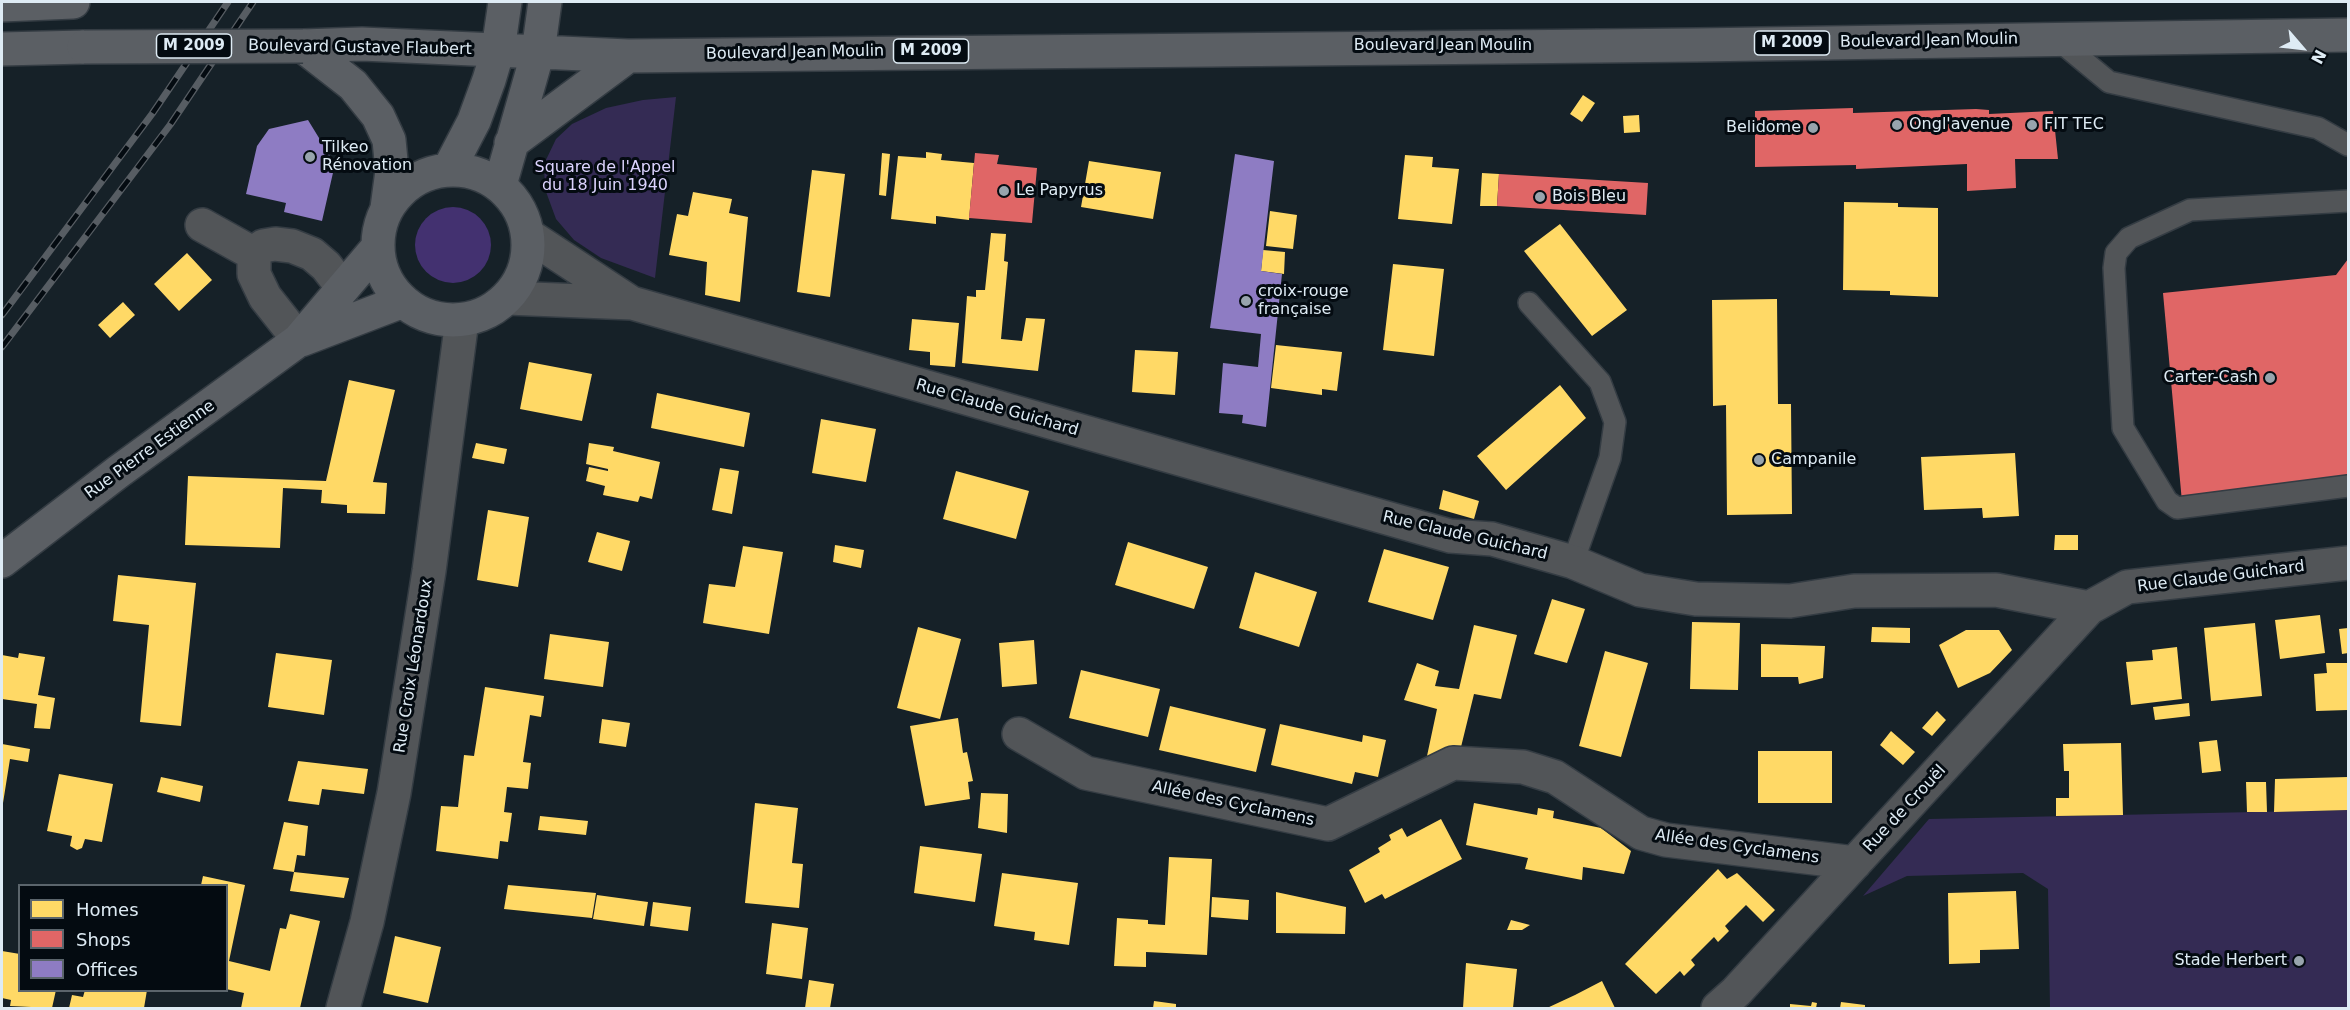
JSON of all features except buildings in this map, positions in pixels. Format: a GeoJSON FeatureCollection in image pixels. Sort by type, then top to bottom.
{"type":"FeatureCollection","features":[{"type":"Feature","properties":{"kind":"main road"},"geometry":{"type":"LineString","coordinates":[[2,5],[73,2]]}},
{"type":"Feature","properties":{"kind":"main road"},"geometry":{"type":"LineString","coordinates":[[450,169],[474,121],[498,50],[505,2]]}},
{"type":"Feature","properties":{"kind":"main road"},"geometry":{"type":"LineString","coordinates":[[500,185],[510,143],[538,52],[545,2]]}},
{"type":"Feature","properties":{"kind":"main road","name":"Boulevard Jean Moulin"},"geometry":{"type":"LineString","coordinates":[[538,52],[628,56],[2349,35]]}},
{"type":"Feature","properties":{"kind":"main road","name":"Boulevard Gustave Flaubert"},"geometry":{"type":"LineString","coordinates":[[2,49],[362,44],[538,52]]}},
{"type":"Feature","properties":{"kind":"main road"},"geometry":{"type":"LineString","coordinates":[[303,46],[353,85],[378,116],[389,140],[392,171],[378,247],[381,267],[390,286],[403,301],[421,313],[441,319],[462,320],[479,316],[507,298],[525,269],[529,253],[524,216],[514,200],[500,185],[485,176],[450,169],[430,173],[398,193],[387,208]]}},
{"type":"Feature","properties":{"kind":"main road"},"geometry":{"type":"LineString","coordinates":[[510,143],[628,56]]}},
{"type":"Feature","properties":{"kind":"main road","name":"Rue Pierre Estienne"},"geometry":{"type":"LineString","coordinates":[[2,561],[118,472],[299,340],[378,247]]}},
{"type":"Feature","properties":{"kind":"main road","name":"Rue Pierre Estienne"},"geometry":{"type":"LineString","coordinates":[[299,340],[403,301]]}},
{"type":"Feature","properties":{"kind":"street"},"geometry":{"type":"LineString","coordinates":[[202,225],[254,254]]}},
{"type":"Feature","properties":{"kind":"street","name":"Rue Claude Guichard"},"geometry":{"type":"LineString","coordinates":[[528,235],[632,303]]}},
{"type":"Feature","properties":{"kind":"street"},"geometry":{"type":"LineString","coordinates":[[299,340],[279,318],[261,289],[254,274],[254,254],[263,246],[275,244],[292,246],[312,254],[326,266],[343,288]]}},
{"type":"Feature","properties":{"kind":"street","name":"Rue Claude Guichard"},"geometry":{"type":"LineString","coordinates":[[507,298],[632,303],[1450,536],[1492,539],[1573,562],[1640,590],[1696,599],[1790,601],[1854,591],[1996,590],[2089,608],[2127,587],[2349,563]]}},
{"type":"Feature","properties":{"kind":"street","name":"Rue Croix Léonardoux"},"geometry":{"type":"LineString","coordinates":[[343,1008],[368,922],[394,793],[429,571],[462,320]]}},
{"type":"Feature","properties":{"kind":"street","name":"Rue de Crouël"},"geometry":{"type":"LineString","coordinates":[[1718,1008],[1736,992],[1856,863],[2089,608]]}},
{"type":"Feature","properties":{"kind":"street","name":"Allée des Cyclamens"},"geometry":{"type":"LineString","coordinates":[[1019,734],[1086,773],[1328,824],[1453,763],[1522,767],[1555,777],[1641,833],[1666,840],[1856,863]]}},
{"type":"Feature","properties":{"kind":"lane"},"geometry":{"type":"LineString","coordinates":[[2057,39],[2109,82],[2318,128],[2349,145]]}},
{"type":"Feature","properties":{"kind":"lane"},"geometry":{"type":"LineString","coordinates":[[2349,201],[2190,210],[2129,238],[2116,253],[2114,268],[2123,428],[2167,501],[2177,508],[2349,486]]}},
{"type":"Feature","properties":{"kind":"lane"},"geometry":{"type":"LineString","coordinates":[[1529,303],[1600,382],[1615,422],[1610,458],[1573,562]]}},
{"type":"Feature","properties":{"kind":"green space","name":"Square de l'Appel du 18 Juin 1940"},"geometry":{"type":"Polygon","coordinates":[[[676,97],[655,278],[601,258],[574,240],[556,219],[545,189],[544,164],[556,139],[572,124],[606,108],[643,100],[676,97]]]}},
{"type":"Feature","properties":{"kind":"green space"},"geometry":{"type":"Polygon","coordinates":[[[2348,810],[2348,1008],[2050,1008],[2048,889],[2023,873],[1907,876],[1863,896],[1929,819],[2348,810]]]}},
{"type":"Feature","properties":{"kind":"shaded area"},"geometry":{"type":"Polygon","coordinates":[[[453,207],[468,210],[480,218],[488,230],[491,245],[488,260],[480,272],[468,280],[453,283],[438,280],[426,272],[418,260],[415,245],[418,230],[426,218],[438,210],[453,207]]]}},
{"type":"Feature","properties":{"kind":"railway"},"geometry":{"type":"LineString","coordinates":[[2,315],[152,114],[228,2]]}},
{"type":"Feature","properties":{"kind":"railway"},"geometry":{"type":"LineString","coordinates":[[2,347],[170,125],[253,2]]}},
{"type":"Feature","properties":{"kind":"place","name":"Ongl'avenue"},"geometry":{"type":"Point","coordinates":[1897,125]}},
{"type":"Feature","properties":{"kind":"place","name":"FIT TEC"},"geometry":{"type":"Point","coordinates":[2032,125]}},
{"type":"Feature","properties":{"kind":"place","name":"Belidome"},"geometry":{"type":"Point","coordinates":[1813,128]}},
{"type":"Feature","properties":{"kind":"place","name":"Tilkeo Rénovation"},"geometry":{"type":"Point","coordinates":[310,157]}},
{"type":"Feature","properties":{"kind":"place","name":"Le Papyrus"},"geometry":{"type":"Point","coordinates":[1004,191]}},
{"type":"Feature","properties":{"kind":"place","name":"Bois Bleu"},"geometry":{"type":"Point","coordinates":[1540,197]}},
{"type":"Feature","properties":{"kind":"place","name":"croix-rouge française"},"geometry":{"type":"Point","coordinates":[1246,301]}},
{"type":"Feature","properties":{"kind":"place","name":"Carter-Cash"},"geometry":{"type":"Point","coordinates":[2270,378]}},
{"type":"Feature","properties":{"kind":"place","name":"Campanile"},"geometry":{"type":"Point","coordinates":[1759,460]}},
{"type":"Feature","properties":{"kind":"place","name":"Stade Herbert"},"geometry":{"type":"Point","coordinates":[2299,961]}}]}
